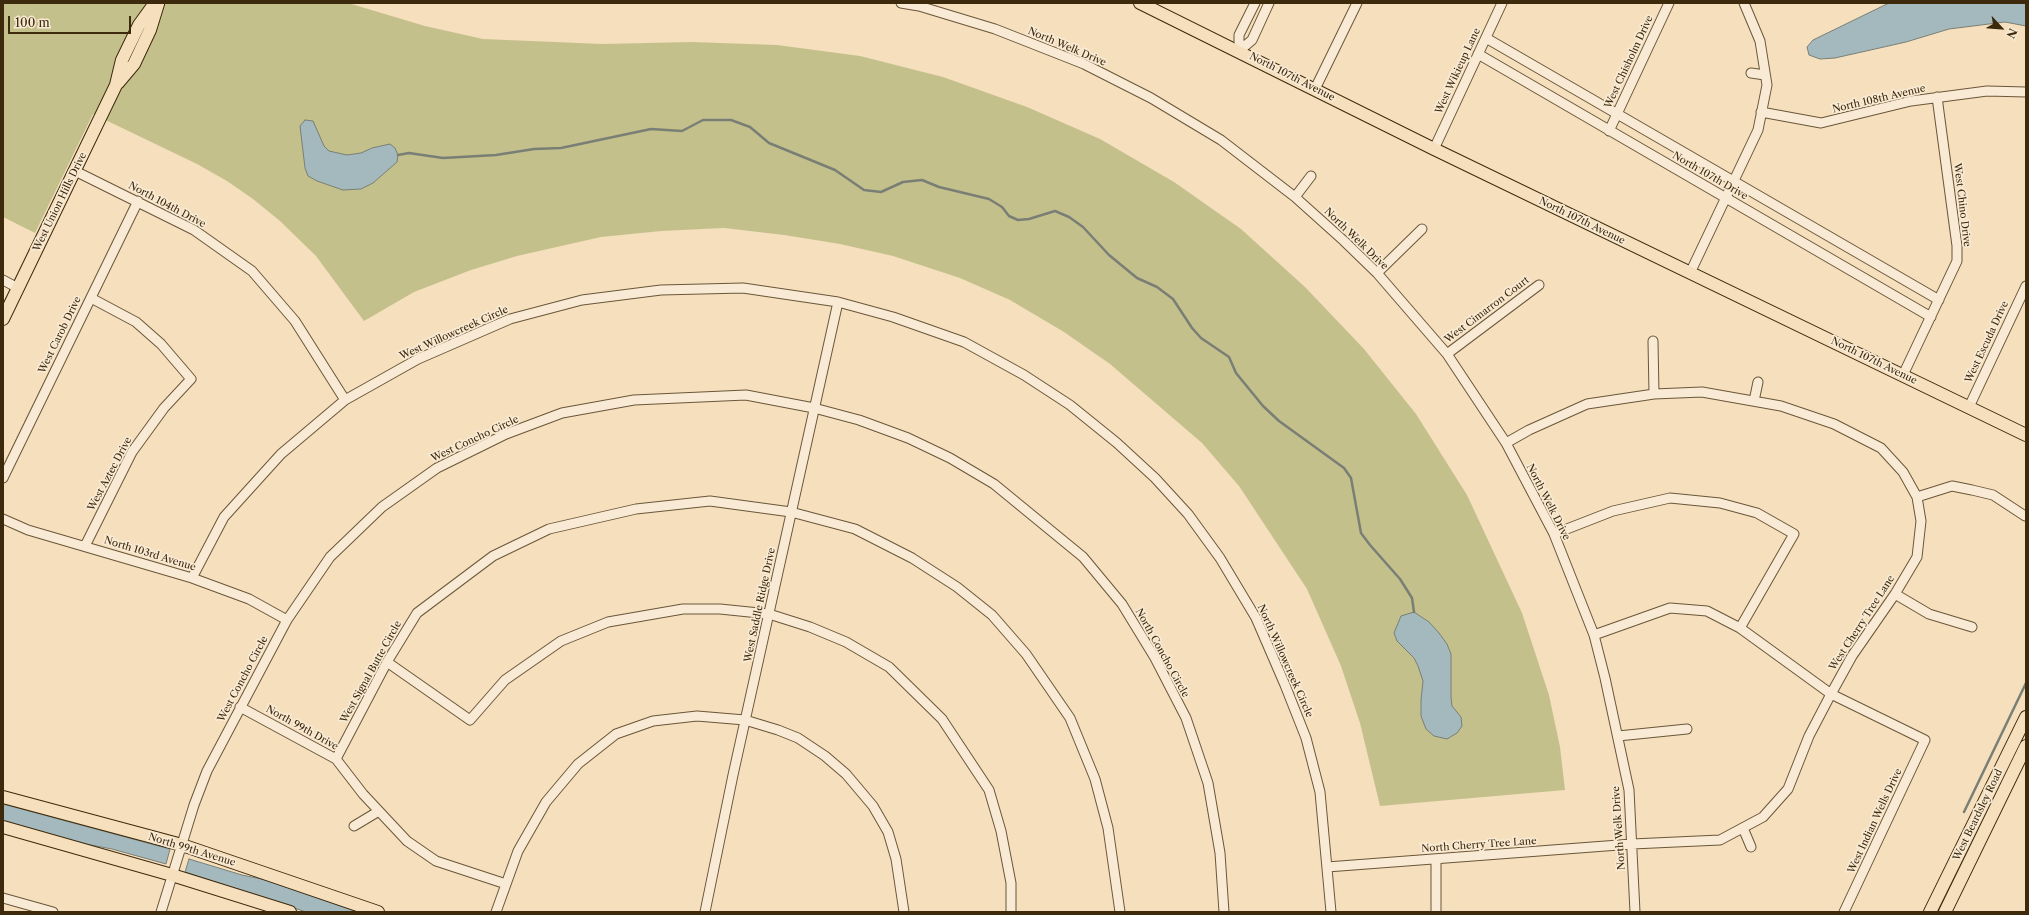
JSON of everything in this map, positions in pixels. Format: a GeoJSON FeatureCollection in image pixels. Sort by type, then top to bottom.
{"type":"FeatureCollection","features":[{"type":"Feature","properties":{"kind":"main road","name":"West Union Hills Drive"},"geometry":{"type":"LineString","coordinates":[[3,319],[116,85],[122,60],[139,25],[155,3]]}},
{"type":"Feature","properties":{"kind":"main road","name":"West Union Hills Drive"},"geometry":{"type":"LineString","coordinates":[[116,85],[134,64],[150,30],[159,3]]}},
{"type":"Feature","properties":{"kind":"main road","name":"North 107th Avenue"},"geometry":{"type":"LineString","coordinates":[[1140,3],[1434,149],[2026,435]]}},
{"type":"Feature","properties":{"kind":"main road","name":"West Beardsley Road"},"geometry":{"type":"LineString","coordinates":[[1930,912],[2026,717]]}},
{"type":"Feature","properties":{"kind":"main road","name":"West Beardsley Road"},"geometry":{"type":"LineString","coordinates":[[1945,912],[2026,746]]}},
{"type":"Feature","properties":{"kind":"main road","name":"North 99th Avenue"},"geometry":{"type":"LineString","coordinates":[[3,797],[182,845],[378,912]]}},
{"type":"Feature","properties":{"kind":"main road"},"geometry":{"type":"LineString","coordinates":[[3,827],[172,875],[290,912]]}},
{"type":"Feature","properties":{"kind":"street","name":"North Welk Drive"},"geometry":{"type":"LineString","coordinates":[[901,3],[920,4],[996,30],[1097,71],[1151,98],[1221,140],[1295,197],[1344,241],[1377,273],[1447,354],[1506,443],[1554,534],[1594,635],[1618,736],[1628,790],[1635,912]]}},
{"type":"Feature","properties":{"kind":"street"},"geometry":{"type":"LineString","coordinates":[[1239,51],[1239,35],[1255,3]]}},
{"type":"Feature","properties":{"kind":"street"},"geometry":{"type":"LineString","coordinates":[[1239,51],[1252,40],[1269,3]]}},
{"type":"Feature","properties":{"kind":"street"},"geometry":{"type":"LineString","coordinates":[[1315,89],[1357,3]]}},
{"type":"Feature","properties":{"kind":"street","name":"West Wikieup Lane"},"geometry":{"type":"LineString","coordinates":[[1434,149],[1502,3]]}},
{"type":"Feature","properties":{"kind":"street","name":"West Chisholm Drive"},"geometry":{"type":"LineString","coordinates":[[1609,131],[1669,3]]}},
{"type":"Feature","properties":{"kind":"street"},"geometry":{"type":"LineString","coordinates":[[1690,273],[1758,130],[1767,85],[1760,41],[1744,3]]}},
{"type":"Feature","properties":{"kind":"street","name":"North 107th Drive"},"geometry":{"type":"LineString","coordinates":[[1486,38],[1939,300]]}},
{"type":"Feature","properties":{"kind":"street","name":"North 107th Drive"},"geometry":{"type":"LineString","coordinates":[[1478,54],[1931,317]]}},
{"type":"Feature","properties":{"kind":"street"},"geometry":{"type":"LineString","coordinates":[[1751,73],[1765,75]]}},
{"type":"Feature","properties":{"kind":"street","name":"North 108th Avenue"},"geometry":{"type":"LineString","coordinates":[[1761,112],[1821,123],[1911,101],[1937,97],[1988,91],[2026,92]]}},
{"type":"Feature","properties":{"kind":"street","name":"West Chino Drive"},"geometry":{"type":"LineString","coordinates":[[1903,375],[1957,261],[1957,246],[1937,97]]}},
{"type":"Feature","properties":{"kind":"street","name":"North 104th Drive"},"geometry":{"type":"LineString","coordinates":[[75,170],[194,230],[252,271],[295,321],[345,400]]}},
{"type":"Feature","properties":{"kind":"street"},"geometry":{"type":"LineString","coordinates":[[1295,197],[1311,176]]}},
{"type":"Feature","properties":{"kind":"street","name":"West Carob Drive"},"geometry":{"type":"LineString","coordinates":[[3,478],[138,201]]}},
{"type":"Feature","properties":{"kind":"street"},"geometry":{"type":"LineString","coordinates":[[1377,273],[1422,228]]}},
{"type":"Feature","properties":{"kind":"street"},"geometry":{"type":"LineString","coordinates":[[3,280],[18,288]]}},
{"type":"Feature","properties":{"kind":"street","name":"West Cimarron Court"},"geometry":{"type":"LineString","coordinates":[[1447,354],[1540,284]]}},
{"type":"Feature","properties":{"kind":"street","name":"West Escuda Drive"},"geometry":{"type":"LineString","coordinates":[[1969,407],[2026,286]]}},
{"type":"Feature","properties":{"kind":"street","name":"West Willowcreek Circle"},"geometry":{"type":"LineString","coordinates":[[192,578],[224,517],[281,454],[345,400],[418,359],[510,319],[582,300],[661,290],[743,288],[838,302]]}},
{"type":"Feature","properties":{"kind":"street","name":"West Aztec Drive"},"geometry":{"type":"LineString","coordinates":[[85,546],[132,452],[164,408],[191,379],[161,344],[136,322],[91,298]]}},
{"type":"Feature","properties":{"kind":"street","name":"West Saddle Ridge Drive"},"geometry":{"type":"LineString","coordinates":[[705,912],[745,720],[838,302]]}},
{"type":"Feature","properties":{"kind":"street","name":"North Willowcreek Circle"},"geometry":{"type":"LineString","coordinates":[[838,302],[893,317],[964,342],[1024,375],[1070,406],[1117,442],[1155,478],[1188,514],[1220,558],[1256,618],[1286,685],[1306,738],[1320,792],[1331,912]]}},
{"type":"Feature","properties":{"kind":"street"},"geometry":{"type":"LineString","coordinates":[[1653,341],[1654,394]]}},
{"type":"Feature","properties":{"kind":"street"},"geometry":{"type":"LineString","coordinates":[[1754,401],[1758,382]]}},
{"type":"Feature","properties":{"kind":"street","name":"West Cherry Tree Lane"},"geometry":{"type":"LineString","coordinates":[[1506,443],[1529,430],[1587,404],[1654,394],[1702,392],[1781,406],[1834,424],[1881,448],[1903,472],[1917,497],[1922,521],[1917,557],[1895,594],[1852,656],[1809,736],[1788,789],[1763,817],[1720,840],[1632,844]]}},
{"type":"Feature","properties":{"kind":"street","name":"West Concho Circle"},"geometry":{"type":"LineString","coordinates":[[182,845],[207,771],[287,620],[330,557],[382,507],[437,468],[506,434],[562,413],[634,400],[746,395],[814,408]]}},
{"type":"Feature","properties":{"kind":"street","name":"North Concho Circle"},"geometry":{"type":"LineString","coordinates":[[814,408],[859,420],[908,438],[950,458],[994,484],[1084,557],[1117,598],[1155,658],[1186,718],[1208,783],[1220,853],[1224,912]]}},
{"type":"Feature","properties":{"kind":"street"},"geometry":{"type":"LineString","coordinates":[[1917,497],[1952,486],[1993,495],[2025,516]]}},
{"type":"Feature","properties":{"kind":"street"},"geometry":{"type":"LineString","coordinates":[[1554,534],[1613,511],[1670,498],[1720,503],[1757,513],[1794,534],[1740,628]]}},
{"type":"Feature","properties":{"kind":"street","name":"West Signal Butte Circle"},"geometry":{"type":"LineString","coordinates":[[336,759],[387,662],[417,614],[493,556],[549,529],[636,509],[710,502],[791,512],[855,530],[912,558],[957,587],[992,615],[1026,654],[1070,718],[1095,779],[1108,828],[1120,912]]}},
{"type":"Feature","properties":{"kind":"street","name":"North 103rd Avenue"},"geometry":{"type":"LineString","coordinates":[[3,520],[28,530],[192,578],[249,599],[287,620]]}},
{"type":"Feature","properties":{"kind":"street"},"geometry":{"type":"LineString","coordinates":[[1895,594],[1929,614],[1972,627]]}},
{"type":"Feature","properties":{"kind":"street"},"geometry":{"type":"LineString","coordinates":[[1594,635],[1670,608],[1707,611],[1740,628],[1831,694]]}},
{"type":"Feature","properties":{"kind":"street"},"geometry":{"type":"LineString","coordinates":[[387,662],[470,720],[504,680],[562,641],[608,622],[682,609],[720,609],[769,614],[810,626],[846,642],[889,667],[942,719],[989,790],[1001,831],[1011,883],[1011,912]]}},
{"type":"Feature","properties":{"kind":"street","name":"West Indian Wells Drive"},"geometry":{"type":"LineString","coordinates":[[1831,694],[1925,740],[1844,912]]}},
{"type":"Feature","properties":{"kind":"street","name":"North 99th Drive"},"geometry":{"type":"LineString","coordinates":[[240,707],[336,759],[407,841],[436,861],[506,884]]}},
{"type":"Feature","properties":{"kind":"street"},"geometry":{"type":"LineString","coordinates":[[496,912],[518,851],[546,802],[578,764],[616,734],[653,721],[697,716],[745,720],[798,738],[825,756],[846,774],[873,806],[888,832],[896,859],[904,912]]}},
{"type":"Feature","properties":{"kind":"street"},"geometry":{"type":"LineString","coordinates":[[1618,736],[1687,729]]}},
{"type":"Feature","properties":{"kind":"street"},"geometry":{"type":"LineString","coordinates":[[354,826],[379,810]]}},
{"type":"Feature","properties":{"kind":"street"},"geometry":{"type":"LineString","coordinates":[[1743,828],[1751,847]]}},
{"type":"Feature","properties":{"kind":"street","name":"North Cherry Tree Lane"},"geometry":{"type":"LineString","coordinates":[[1327,867],[1632,844]]}},
{"type":"Feature","properties":{"kind":"street"},"geometry":{"type":"LineString","coordinates":[[161,912],[182,845]]}},
{"type":"Feature","properties":{"kind":"street"},"geometry":{"type":"LineString","coordinates":[[1436,859],[1436,912]]}},
{"type":"Feature","properties":{"kind":"street"},"geometry":{"type":"LineString","coordinates":[[3,898],[49,911]]}},
{"type":"Feature","properties":{"kind":"shaded area"},"geometry":{"type":"Polygon","coordinates":[[[3,3],[348,3],[425,26],[483,39],[602,44],[692,42],[777,45],[860,56],[943,77],[1027,107],[1100,139],[1174,182],[1241,229],[1305,287],[1364,349],[1416,414],[1467,495],[1522,613],[1549,695],[1560,747],[1565,790],[1380,806],[1360,723],[1341,666],[1307,589],[1239,486],[1202,443],[1110,364],[1064,332],[1010,300],[960,278],[893,256],[840,244],[784,235],[724,228],[661,231],[601,237],[517,256],[471,270],[414,292],[364,321],[316,256],[280,221],[253,199],[227,181],[197,164],[93,114],[35,233],[3,217],[3,3]]]}},
{"type":"Feature","properties":{"kind":"water"},"geometry":{"type":"Polygon","coordinates":[[[1889,3],[2026,3],[2026,26],[2005,22],[1949,29],[1906,42],[1835,58],[1820,59],[1809,55],[1807,47],[1813,40],[1889,3]]]}},
{"type":"Feature","properties":{"kind":"water"},"geometry":{"type":"Polygon","coordinates":[[[305,120],[313,121],[324,146],[329,151],[347,155],[361,153],[372,148],[390,144],[395,148],[398,155],[397,162],[373,183],[361,189],[343,190],[317,181],[308,176],[305,168],[300,126],[305,120]]]}},
{"type":"Feature","properties":{"kind":"water"},"geometry":{"type":"Polygon","coordinates":[[[1414,612],[1429,622],[1439,633],[1447,644],[1451,654],[1452,706],[1461,717],[1462,726],[1457,733],[1447,739],[1434,736],[1426,729],[1421,716],[1423,681],[1418,666],[1414,658],[1397,641],[1394,633],[1401,616],[1414,612]]]}},
{"type":"Feature","properties":{"kind":"water"},"geometry":{"type":"Polygon","coordinates":[[[3,804],[170,849],[166,864],[112,849],[80,843],[3,824],[3,804]]]}},
{"type":"Feature","properties":{"kind":"water"},"geometry":{"type":"Polygon","coordinates":[[[189,859],[242,875],[276,882],[364,912],[306,912],[185,872],[189,859]]]}},
{"type":"Feature","properties":{"kind":"waterway"},"geometry":{"type":"LineString","coordinates":[[398,155],[409,153],[443,158],[496,155],[534,149],[561,148],[651,129],[682,131],[703,120],[731,120],[750,127],[769,143],[835,170],[864,190],[881,192],[903,182],[922,180],[939,187],[989,199],[1002,207],[1009,216],[1018,220],[1029,219],[1055,211],[1069,217],[1083,227],[1109,255],[1137,278],[1157,287],[1173,299],[1192,328],[1201,338],[1229,357],[1236,373],[1263,406],[1279,421],[1344,468],[1351,478],[1361,533],[1400,579],[1412,598],[1414,612]]}},
{"type":"Feature","properties":{"kind":"waterway"},"geometry":{"type":"LineString","coordinates":[[1964,812],[2026,683]]}}]}
